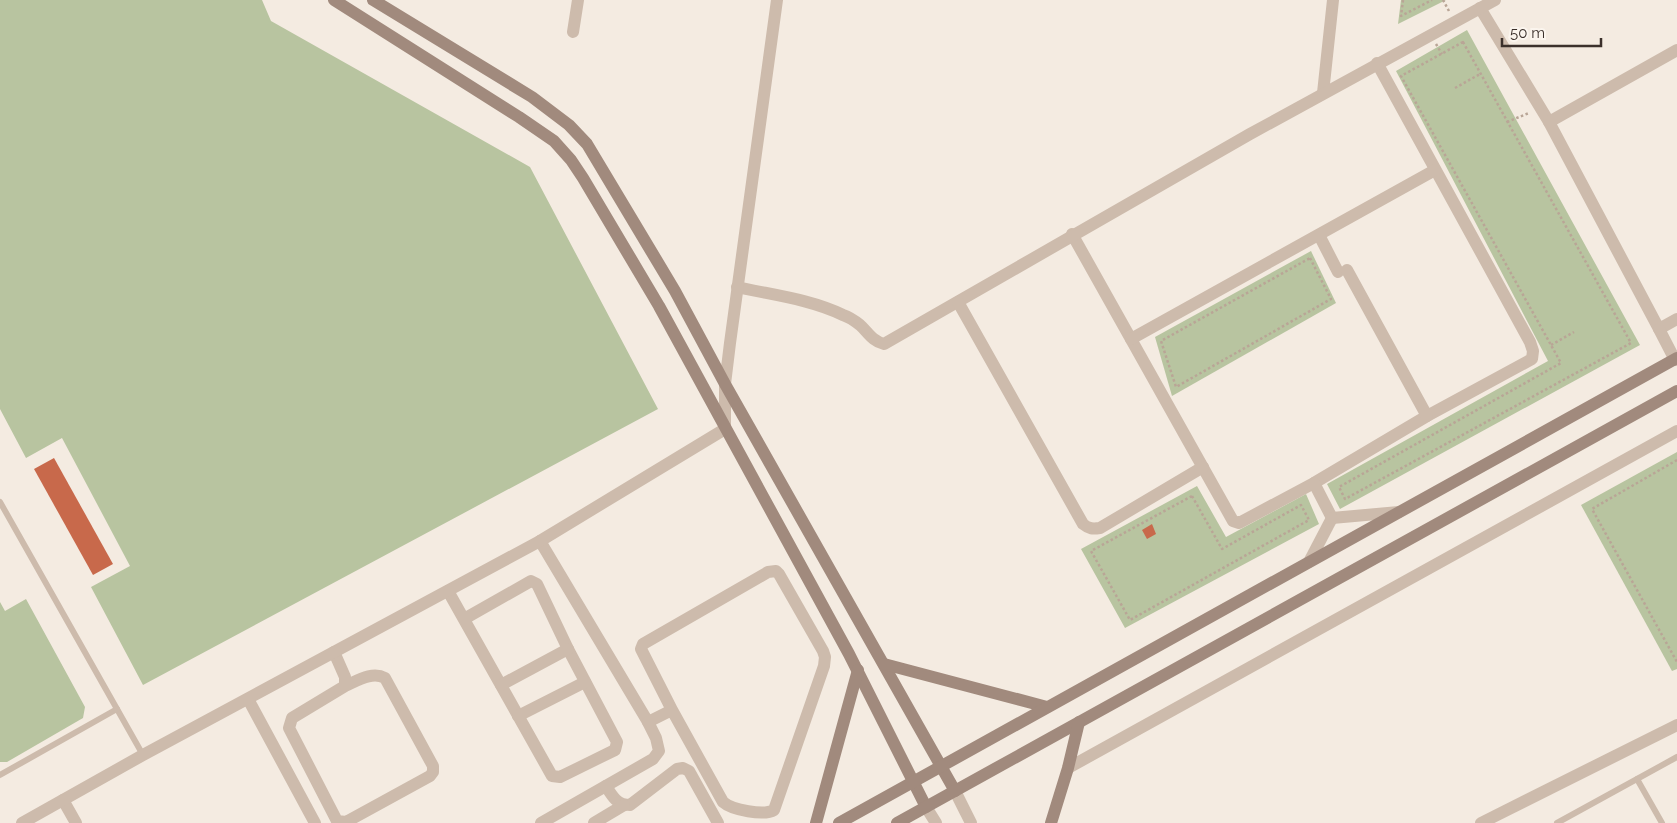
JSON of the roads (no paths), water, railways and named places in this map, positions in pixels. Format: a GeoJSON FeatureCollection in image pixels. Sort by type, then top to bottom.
{"type":"FeatureCollection","features":[{"type":"Feature","properties":{"kind":"main road"},"geometry":{"type":"LineString","coordinates":[[334,0],[519,116],[554,141],[571,160],[658,306],[858,670],[926,807]]}},
{"type":"Feature","properties":{"kind":"main road"},"geometry":{"type":"LineString","coordinates":[[373,0],[532,97],[569,125],[588,144],[675,291],[725,384],[955,791]]}},
{"type":"Feature","properties":{"kind":"main road"},"geometry":{"type":"LineString","coordinates":[[839,823],[1676,359]]}},
{"type":"Feature","properties":{"kind":"main road"},"geometry":{"type":"LineString","coordinates":[[897,823],[1677,391]]}},
{"type":"Feature","properties":{"kind":"main road"},"geometry":{"type":"LineString","coordinates":[[884,664],[1048,707]]}},
{"type":"Feature","properties":{"kind":"main road"},"geometry":{"type":"LineString","coordinates":[[816,823],[858,670]]}},
{"type":"Feature","properties":{"kind":"main road"},"geometry":{"type":"LineString","coordinates":[[1051,823],[1068,768],[1079,722]]}},
{"type":"Feature","properties":{"kind":"street"},"geometry":{"type":"LineString","coordinates":[[573,32],[578,0]]}},
{"type":"Feature","properties":{"kind":"street"},"geometry":{"type":"LineString","coordinates":[[22,823],[143,755],[540,541],[725,429],[725,384],[777,0]]}},
{"type":"Feature","properties":{"kind":"street"},"geometry":{"type":"LineString","coordinates":[[1323,93],[1333,0]]}},
{"type":"Feature","properties":{"kind":"street"},"geometry":{"type":"LineString","coordinates":[[737,287],[816,304],[845,315],[859,324],[877,342],[884,344],[1072,234],[1377,63],[1495,0]]}},
{"type":"Feature","properties":{"kind":"street"},"geometry":{"type":"LineString","coordinates":[[1480,8],[1549,122],[1676,359]]}},
{"type":"Feature","properties":{"kind":"street"},"geometry":{"type":"LineString","coordinates":[[1549,122],[1676,53]]}},
{"type":"Feature","properties":{"kind":"street"},"geometry":{"type":"LineString","coordinates":[[1072,234],[1233,521],[1240,523],[1314,483],[1427,416],[1532,359],[1533,351],[1530,342],[1377,63]]}},
{"type":"Feature","properties":{"kind":"street"},"geometry":{"type":"LineString","coordinates":[[1131,339],[1435,170]]}},
{"type":"Feature","properties":{"kind":"street"},"geometry":{"type":"LineString","coordinates":[[1319,235],[1343,271],[1427,416]]}},
{"type":"Feature","properties":{"kind":"street"},"geometry":{"type":"LineString","coordinates":[[958,302],[1083,524],[1087,527],[1092,529],[1100,528],[1203,467]]}},
{"type":"Feature","properties":{"kind":"street"},"geometry":{"type":"LineString","coordinates":[[1659,329],[1677,319]]}},
{"type":"Feature","properties":{"kind":"street"},"geometry":{"type":"LineString","coordinates":[[1068,768],[1677,431]]}},
{"type":"Feature","properties":{"kind":"street"},"geometry":{"type":"LineString","coordinates":[[1314,483],[1332,518]]}},
{"type":"Feature","properties":{"kind":"street"},"geometry":{"type":"LineString","coordinates":[[1332,518],[1399,512]]}},
{"type":"Feature","properties":{"kind":"street"},"geometry":{"type":"LineString","coordinates":[[1309,562],[1332,518]]}},
{"type":"Feature","properties":{"kind":"street"},"geometry":{"type":"LineString","coordinates":[[540,541],[648,722],[656,738],[659,751],[653,759],[541,823]]}},
{"type":"Feature","properties":{"kind":"street"},"geometry":{"type":"LineString","coordinates":[[776,571],[780,574],[820,645],[824,657],[824,666],[774,810],[764,813],[732,808],[723,802],[672,710],[642,649],[643,644],[768,572],[776,571]]}},
{"type":"Feature","properties":{"kind":"street"},"geometry":{"type":"LineString","coordinates":[[448,590],[464,619],[501,685],[518,716],[552,776],[560,777],[615,750],[617,742],[568,649],[537,584],[530,581],[464,619]]}},
{"type":"Feature","properties":{"kind":"street"},"geometry":{"type":"LineString","coordinates":[[501,685],[568,649]]}},
{"type":"Feature","properties":{"kind":"street"},"geometry":{"type":"LineString","coordinates":[[334,652],[345,677],[345,686]]}},
{"type":"Feature","properties":{"kind":"street"},"geometry":{"type":"LineString","coordinates":[[376,675],[385,678],[433,766],[433,772],[430,776],[396,795],[341,823],[336,821],[289,728],[292,718],[345,686],[370,676],[376,675]]}},
{"type":"Feature","properties":{"kind":"street"},"geometry":{"type":"LineString","coordinates":[[518,716],[585,682]]}},
{"type":"Feature","properties":{"kind":"street"},"geometry":{"type":"LineString","coordinates":[[248,699],[315,823]]}},
{"type":"Feature","properties":{"kind":"street"},"geometry":{"type":"LineString","coordinates":[[648,722],[672,710]]}},
{"type":"Feature","properties":{"kind":"street"},"geometry":{"type":"LineString","coordinates":[[1481,823],[1677,725]]}},
{"type":"Feature","properties":{"kind":"street"},"geometry":{"type":"LineString","coordinates":[[606,786],[615,800],[630,806],[677,769],[684,768],[689,771],[718,823]]}},
{"type":"Feature","properties":{"kind":"street"},"geometry":{"type":"LineString","coordinates":[[955,791],[971,823]]}},
{"type":"Feature","properties":{"kind":"street"},"geometry":{"type":"LineString","coordinates":[[63,800],[76,823]]}},
{"type":"Feature","properties":{"kind":"street"},"geometry":{"type":"LineString","coordinates":[[594,823],[624,805]]}},
{"type":"Feature","properties":{"kind":"street"},"geometry":{"type":"LineString","coordinates":[[926,807],[936,823]]}},
{"type":"Feature","properties":{"kind":"lane"},"geometry":{"type":"LineString","coordinates":[[0,502],[143,755]]}},
{"type":"Feature","properties":{"kind":"lane"},"geometry":{"type":"LineString","coordinates":[[0,775],[117,709]]}},
{"type":"Feature","properties":{"kind":"lane"},"geometry":{"type":"LineString","coordinates":[[1557,823],[1677,757]]}},
{"type":"Feature","properties":{"kind":"lane"},"geometry":{"type":"LineString","coordinates":[[1636,778],[1662,823]]}}]}
